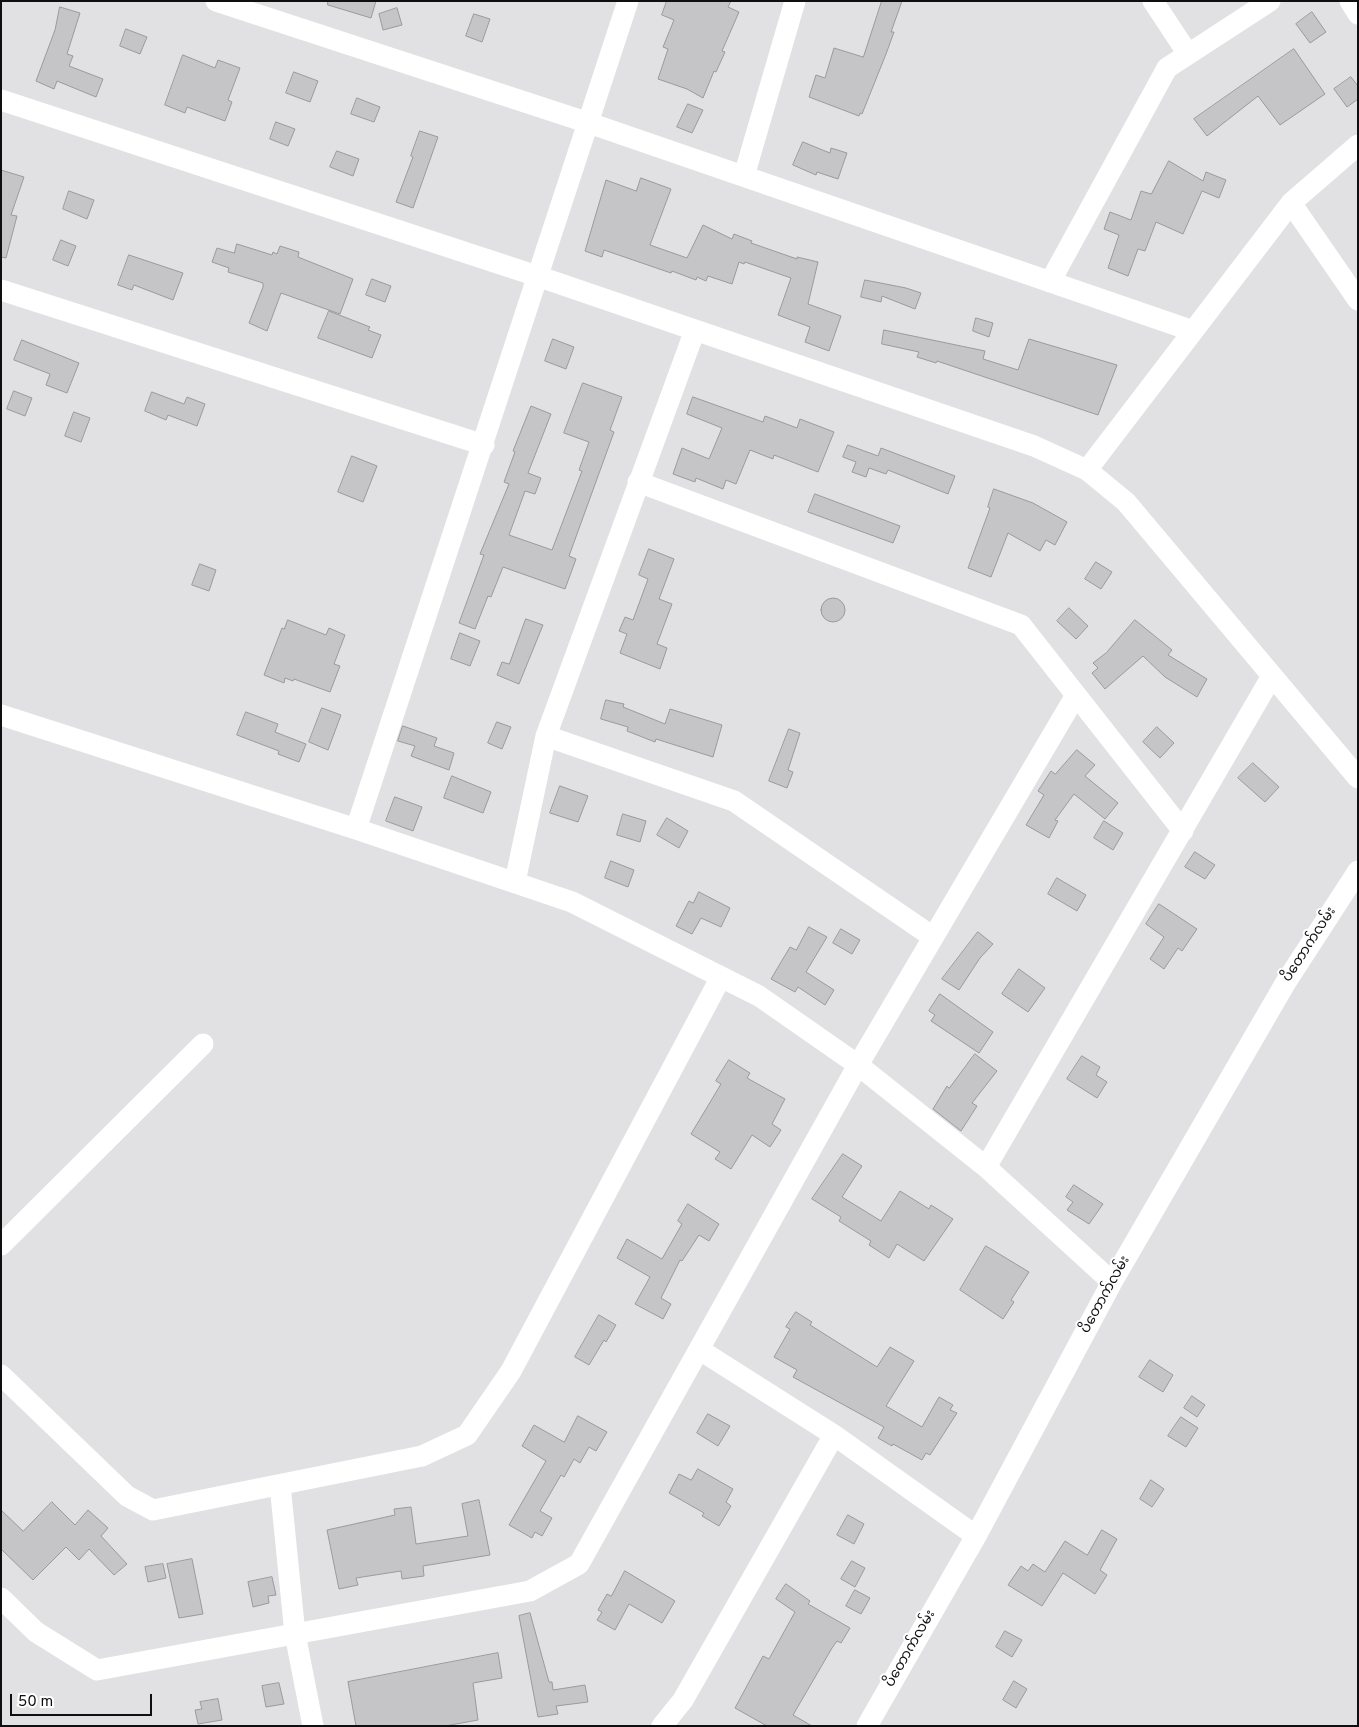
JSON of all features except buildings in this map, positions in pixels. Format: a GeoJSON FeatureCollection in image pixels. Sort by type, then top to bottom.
{"type":"FeatureCollection","features":[{"type":"Feature","properties":{"kind":"street"},"geometry":{"type":"LineString","coordinates":[[216,1],[589,123],[1193,331]]}},
{"type":"Feature","properties":{"kind":"street"},"geometry":{"type":"LineString","coordinates":[[356,829],[540,277],[628,1]]}},
{"type":"Feature","properties":{"kind":"street"},"geometry":{"type":"LineString","coordinates":[[744,176],[795,1]]}},
{"type":"Feature","properties":{"kind":"street"},"geometry":{"type":"LineString","coordinates":[[1153,1],[1188,54]]}},
{"type":"Feature","properties":{"kind":"street"},"geometry":{"type":"LineString","coordinates":[[1050,282],[1167,68],[1270,1]]}},
{"type":"Feature","properties":{"kind":"street"},"geometry":{"type":"LineString","coordinates":[[1350,1],[1358,14]]}},
{"type":"Feature","properties":{"kind":"street"},"geometry":{"type":"LineString","coordinates":[[1,100],[540,277],[1034,446],[1087,470],[1126,502],[1358,778]]}},
{"type":"Feature","properties":{"kind":"street"},"geometry":{"type":"LineString","coordinates":[[1087,470],[1291,203],[1358,145]]}},
{"type":"Feature","properties":{"kind":"street"},"geometry":{"type":"LineString","coordinates":[[1291,203],[1358,300]]}},
{"type":"Feature","properties":{"kind":"street"},"geometry":{"type":"LineString","coordinates":[[1,290],[484,445]]}},
{"type":"Feature","properties":{"kind":"street"},"geometry":{"type":"LineString","coordinates":[[515,882],[546,736],[694,330]]}},
{"type":"Feature","properties":{"kind":"street"},"geometry":{"type":"LineString","coordinates":[[638,482],[1021,625],[1183,831]]}},
{"type":"Feature","properties":{"kind":"street"},"geometry":{"type":"LineString","coordinates":[[986,1167],[1272,676]]}},
{"type":"Feature","properties":{"kind":"street"},"geometry":{"type":"LineString","coordinates":[[1,1598],[36,1632],[97,1670],[530,1591],[579,1564],[858,1066],[1076,695]]}},
{"type":"Feature","properties":{"kind":"street"},"geometry":{"type":"LineString","coordinates":[[1,715],[356,829],[572,902],[759,996],[858,1066],[986,1167],[1112,1282]]}},
{"type":"Feature","properties":{"kind":"street"},"geometry":{"type":"LineString","coordinates":[[546,736],[734,801],[933,937]]}},
{"type":"Feature","properties":{"kind":"street","name":"ပိတောက်လမ်း"},"geometry":{"type":"LineString","coordinates":[[867,1726],[976,1536],[1112,1282],[1286,982],[1358,871]]}},
{"type":"Feature","properties":{"kind":"street"},"geometry":{"type":"LineString","coordinates":[[1,1375],[127,1496],[153,1510],[422,1456],[467,1435],[511,1372],[721,977]]}},
{"type":"Feature","properties":{"kind":"street"},"geometry":{"type":"LineString","coordinates":[[1,1245],[203,1044]]}},
{"type":"Feature","properties":{"kind":"street"},"geometry":{"type":"LineString","coordinates":[[700,1350],[834,1435],[976,1536]]}},
{"type":"Feature","properties":{"kind":"street"},"geometry":{"type":"LineString","coordinates":[[662,1726],[683,1700],[834,1435]]}},
{"type":"Feature","properties":{"kind":"street"},"geometry":{"type":"LineString","coordinates":[[280,1484],[295,1634],[313,1726]]}}]}
